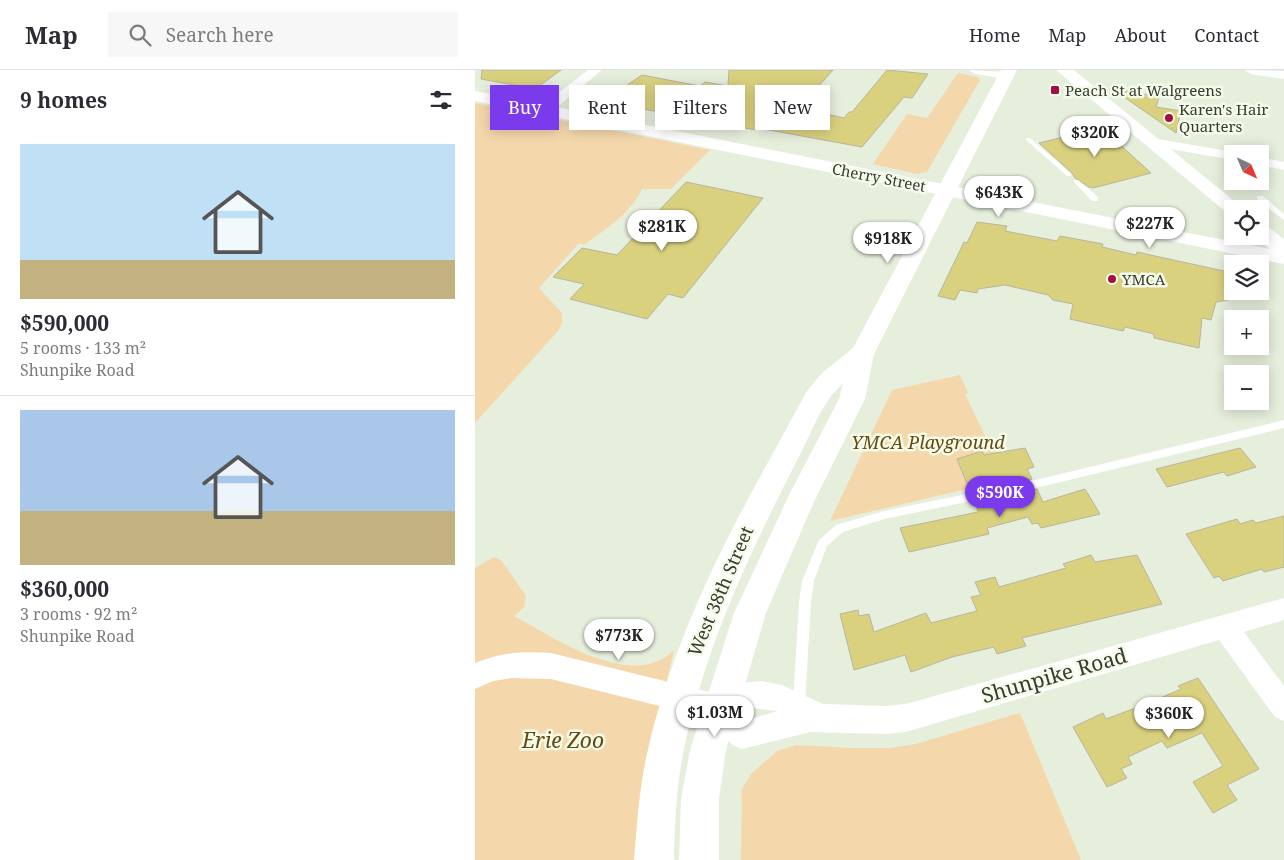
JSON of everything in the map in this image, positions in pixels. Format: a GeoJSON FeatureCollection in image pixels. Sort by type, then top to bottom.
{"type":"FeatureCollection","features":[{"type":"Feature","properties":{"kind":"main road"},"geometry":{"type":"LineString","coordinates":[[1064,70],[1224,201]]}},
{"type":"Feature","properties":{"kind":"main road","name":"West 38th Street"},"geometry":{"type":"LineString","coordinates":[[699,860],[702,789],[708,750],[750,613],[767,570],[852,399],[862,354],[1008,73]]}},
{"type":"Feature","properties":{"kind":"main road"},"geometry":{"type":"LineString","coordinates":[[1269,238],[1284,250]]}},
{"type":"Feature","properties":{"kind":"main road","name":"West 38th Street"},"geometry":{"type":"LineString","coordinates":[[654,860],[655,829],[664,752],[677,696],[704,618],[753,514],[823,389],[862,354]]}},
{"type":"Feature","properties":{"kind":"street"},"geometry":{"type":"LineString","coordinates":[[559,99],[596,70]]}},
{"type":"Feature","properties":{"kind":"street"},"geometry":{"type":"LineString","coordinates":[[975,70],[1008,73]]}},
{"type":"Feature","properties":{"kind":"street"},"geometry":{"type":"LineString","coordinates":[[1251,70],[1284,75]]}},
{"type":"Feature","properties":{"kind":"street","name":"Cherry Street"},"geometry":{"type":"LineString","coordinates":[[475,96],[490,99]]}},
{"type":"Feature","properties":{"kind":"street","name":"Cherry Street"},"geometry":{"type":"LineString","coordinates":[[559,113],[1284,258]]}},
{"type":"Feature","properties":{"kind":"street"},"geometry":{"type":"LineString","coordinates":[[1152,142],[1224,154]]}},
{"type":"Feature","properties":{"kind":"street"},"geometry":{"type":"LineString","coordinates":[[1269,163],[1284,166]]}},
{"type":"Feature","properties":{"kind":"street","name":"Shunpike Road"},"geometry":{"type":"LineString","coordinates":[[810,711],[776,725],[742,735],[720,708],[738,696],[751,694],[781,698],[810,711],[877,720],[906,718],[1284,608]]}},
{"type":"Feature","properties":{"kind":"street"},"geometry":{"type":"LineString","coordinates":[[1224,626],[1284,708]]}},
{"type":"Feature","properties":{"kind":"street"},"geometry":{"type":"LineString","coordinates":[[482,672],[525,664],[551,666],[720,708]]}},
{"type":"Feature","properties":{"kind":"lane"},"geometry":{"type":"LineString","coordinates":[[1029,139],[1069,175]]}},
{"type":"Feature","properties":{"kind":"lane"},"geometry":{"type":"LineString","coordinates":[[1076,181],[1095,199]]}},
{"type":"Feature","properties":{"kind":"lane"},"geometry":{"type":"LineString","coordinates":[[1260,198],[1284,218]]}},
{"type":"Feature","properties":{"kind":"lane"},"geometry":{"type":"LineString","coordinates":[[810,711],[805,602],[808,581],[823,543],[840,528],[884,515],[1039,483],[1284,424]]}},
{"type":"Feature","properties":{"kind":"green space"},"geometry":{"type":"Polygon","coordinates":[[[958,73],[978,77],[980,80],[927,172],[917,174],[873,164],[907,114],[927,118],[958,73]]]}},
{"type":"Feature","properties":{"kind":"green space"},"geometry":{"type":"Polygon","coordinates":[[[475,103],[490,106],[490,130],[559,130],[559,120],[569,122],[569,130],[610,130],[710,150],[671,189],[642,189],[624,214],[584,245],[579,243],[539,288],[562,313],[562,323],[559,330],[475,423],[475,103]]]}},
{"type":"Feature","properties":{"kind":"green space","name":"YMCA Playground"},"geometry":{"type":"Polygon","coordinates":[[[960,375],[968,393],[965,394],[985,436],[990,436],[1010,479],[830,521],[892,390],[960,375]]]}},
{"type":"Feature","properties":{"kind":"green space","name":"Erie Zoo"},"geometry":{"type":"Polygon","coordinates":[[[494,557],[501,560],[526,596],[524,607],[514,616],[572,648],[616,664],[637,666],[657,662],[674,650],[652,745],[634,860],[475,860],[475,568],[494,557]]]}},
{"type":"Feature","properties":{"kind":"green space"},"geometry":{"type":"Polygon","coordinates":[[[1020,713],[1081,860],[741,860],[742,789],[751,774],[777,751],[796,745],[890,748],[916,744],[1020,713]]]}},
{"type":"Feature","properties":{"kind":"building"},"geometry":{"type":"Polygon","coordinates":[[[482,70],[561,70],[540,85],[513,85],[481,79],[482,70]]]}},
{"type":"Feature","properties":{"kind":"building"},"geometry":{"type":"Polygon","coordinates":[[[729,70],[833,70],[820,85],[755,85],[755,130],[745,128],[745,85],[728,85],[729,70]]]}},
{"type":"Feature","properties":{"kind":"building"},"geometry":{"type":"Polygon","coordinates":[[[887,70],[928,74],[912,98],[904,97],[862,147],[769,130],[830,130],[830,115],[844,118],[849,112],[852,112],[887,70]]]}},
{"type":"Feature","properties":{"kind":"building"},"geometry":{"type":"Polygon","coordinates":[[[642,75],[695,85],[655,85],[655,111],[645,109],[645,85],[627,85],[642,75]]]}},
{"type":"Feature","properties":{"kind":"building"},"geometry":{"type":"Polygon","coordinates":[[[705,82],[722,85],[701,85],[705,82]]]}},
{"type":"Feature","properties":{"kind":"building"},"geometry":{"type":"Polygon","coordinates":[[[1111,88],[1159,97],[1156,107],[1181,111],[1176,133],[1111,88]]]}},
{"type":"Feature","properties":{"kind":"building"},"geometry":{"type":"Polygon","coordinates":[[[1092,130],[1106,132],[1151,173],[1093,188],[1089,187],[1075,178],[1039,143],[1092,130]]]}},
{"type":"Feature","properties":{"kind":"building"},"geometry":{"type":"Polygon","coordinates":[[[686,182],[763,198],[683,298],[668,294],[647,319],[570,299],[584,284],[553,277],[582,248],[617,255],[686,182]]]}},
{"type":"Feature","properties":{"kind":"building"},"geometry":{"type":"Polygon","coordinates":[[[977,222],[1007,226],[1005,231],[1057,241],[1060,236],[1103,244],[1102,247],[1136,255],[1137,252],[1224,271],[1224,300],[1227,300],[1216,302],[1211,320],[1202,318],[1199,348],[1154,338],[1154,334],[1125,327],[1123,331],[1070,319],[1073,304],[1053,300],[1048,295],[1005,285],[978,289],[977,293],[960,290],[955,300],[938,296],[964,242],[967,243],[977,222]]]}},
{"type":"Feature","properties":{"kind":"building"},"geometry":{"type":"Polygon","coordinates":[[[1025,448],[1034,467],[1027,469],[1032,479],[970,491],[957,459],[982,451],[984,455],[1025,448]]]}},
{"type":"Feature","properties":{"kind":"building"},"geometry":{"type":"Polygon","coordinates":[[[1240,448],[1256,467],[1227,476],[1224,472],[1167,487],[1156,469],[1240,448]]]}},
{"type":"Feature","properties":{"kind":"building"},"geometry":{"type":"Polygon","coordinates":[[[1037,489],[1043,502],[1085,489],[1100,514],[1041,528],[1038,523],[1032,524],[1028,517],[987,528],[989,534],[909,552],[900,528],[978,512],[975,502],[1037,489]]]}},
{"type":"Feature","properties":{"kind":"building"},"geometry":{"type":"Polygon","coordinates":[[[1284,516],[1284,567],[1264,572],[1262,569],[1223,581],[1219,576],[1214,578],[1186,534],[1237,519],[1240,524],[1253,520],[1256,523],[1284,516]]]}},
{"type":"Feature","properties":{"kind":"building"},"geometry":{"type":"Polygon","coordinates":[[[1091,555],[1095,562],[1137,555],[1162,604],[1022,638],[1026,646],[997,654],[994,647],[952,657],[911,672],[905,655],[854,670],[840,614],[858,610],[859,616],[869,614],[874,632],[926,613],[931,623],[977,611],[971,597],[981,595],[975,582],[995,577],[999,587],[1066,568],[1063,564],[1091,555]]]}},
{"type":"Feature","properties":{"kind":"building"},"geometry":{"type":"Polygon","coordinates":[[[1198,678],[1259,769],[1227,785],[1237,800],[1213,813],[1193,782],[1223,766],[1202,733],[1167,748],[1162,741],[1128,757],[1132,764],[1121,769],[1127,778],[1107,787],[1073,727],[1103,713],[1106,719],[1149,703],[1181,689],[1178,686],[1198,678]]]}},
{"type":"Feature","properties":{"kind":"place","name":"Peach St at Walgreens"},"geometry":{"type":"Point","coordinates":[1055,90]}},
{"type":"Feature","properties":{"kind":"place","name":"Karen's Hair Quarters"},"geometry":{"type":"Point","coordinates":[1169,118]}},
{"type":"Feature","properties":{"kind":"place","name":"YMCA"},"geometry":{"type":"Point","coordinates":[1112,279]}}]}
